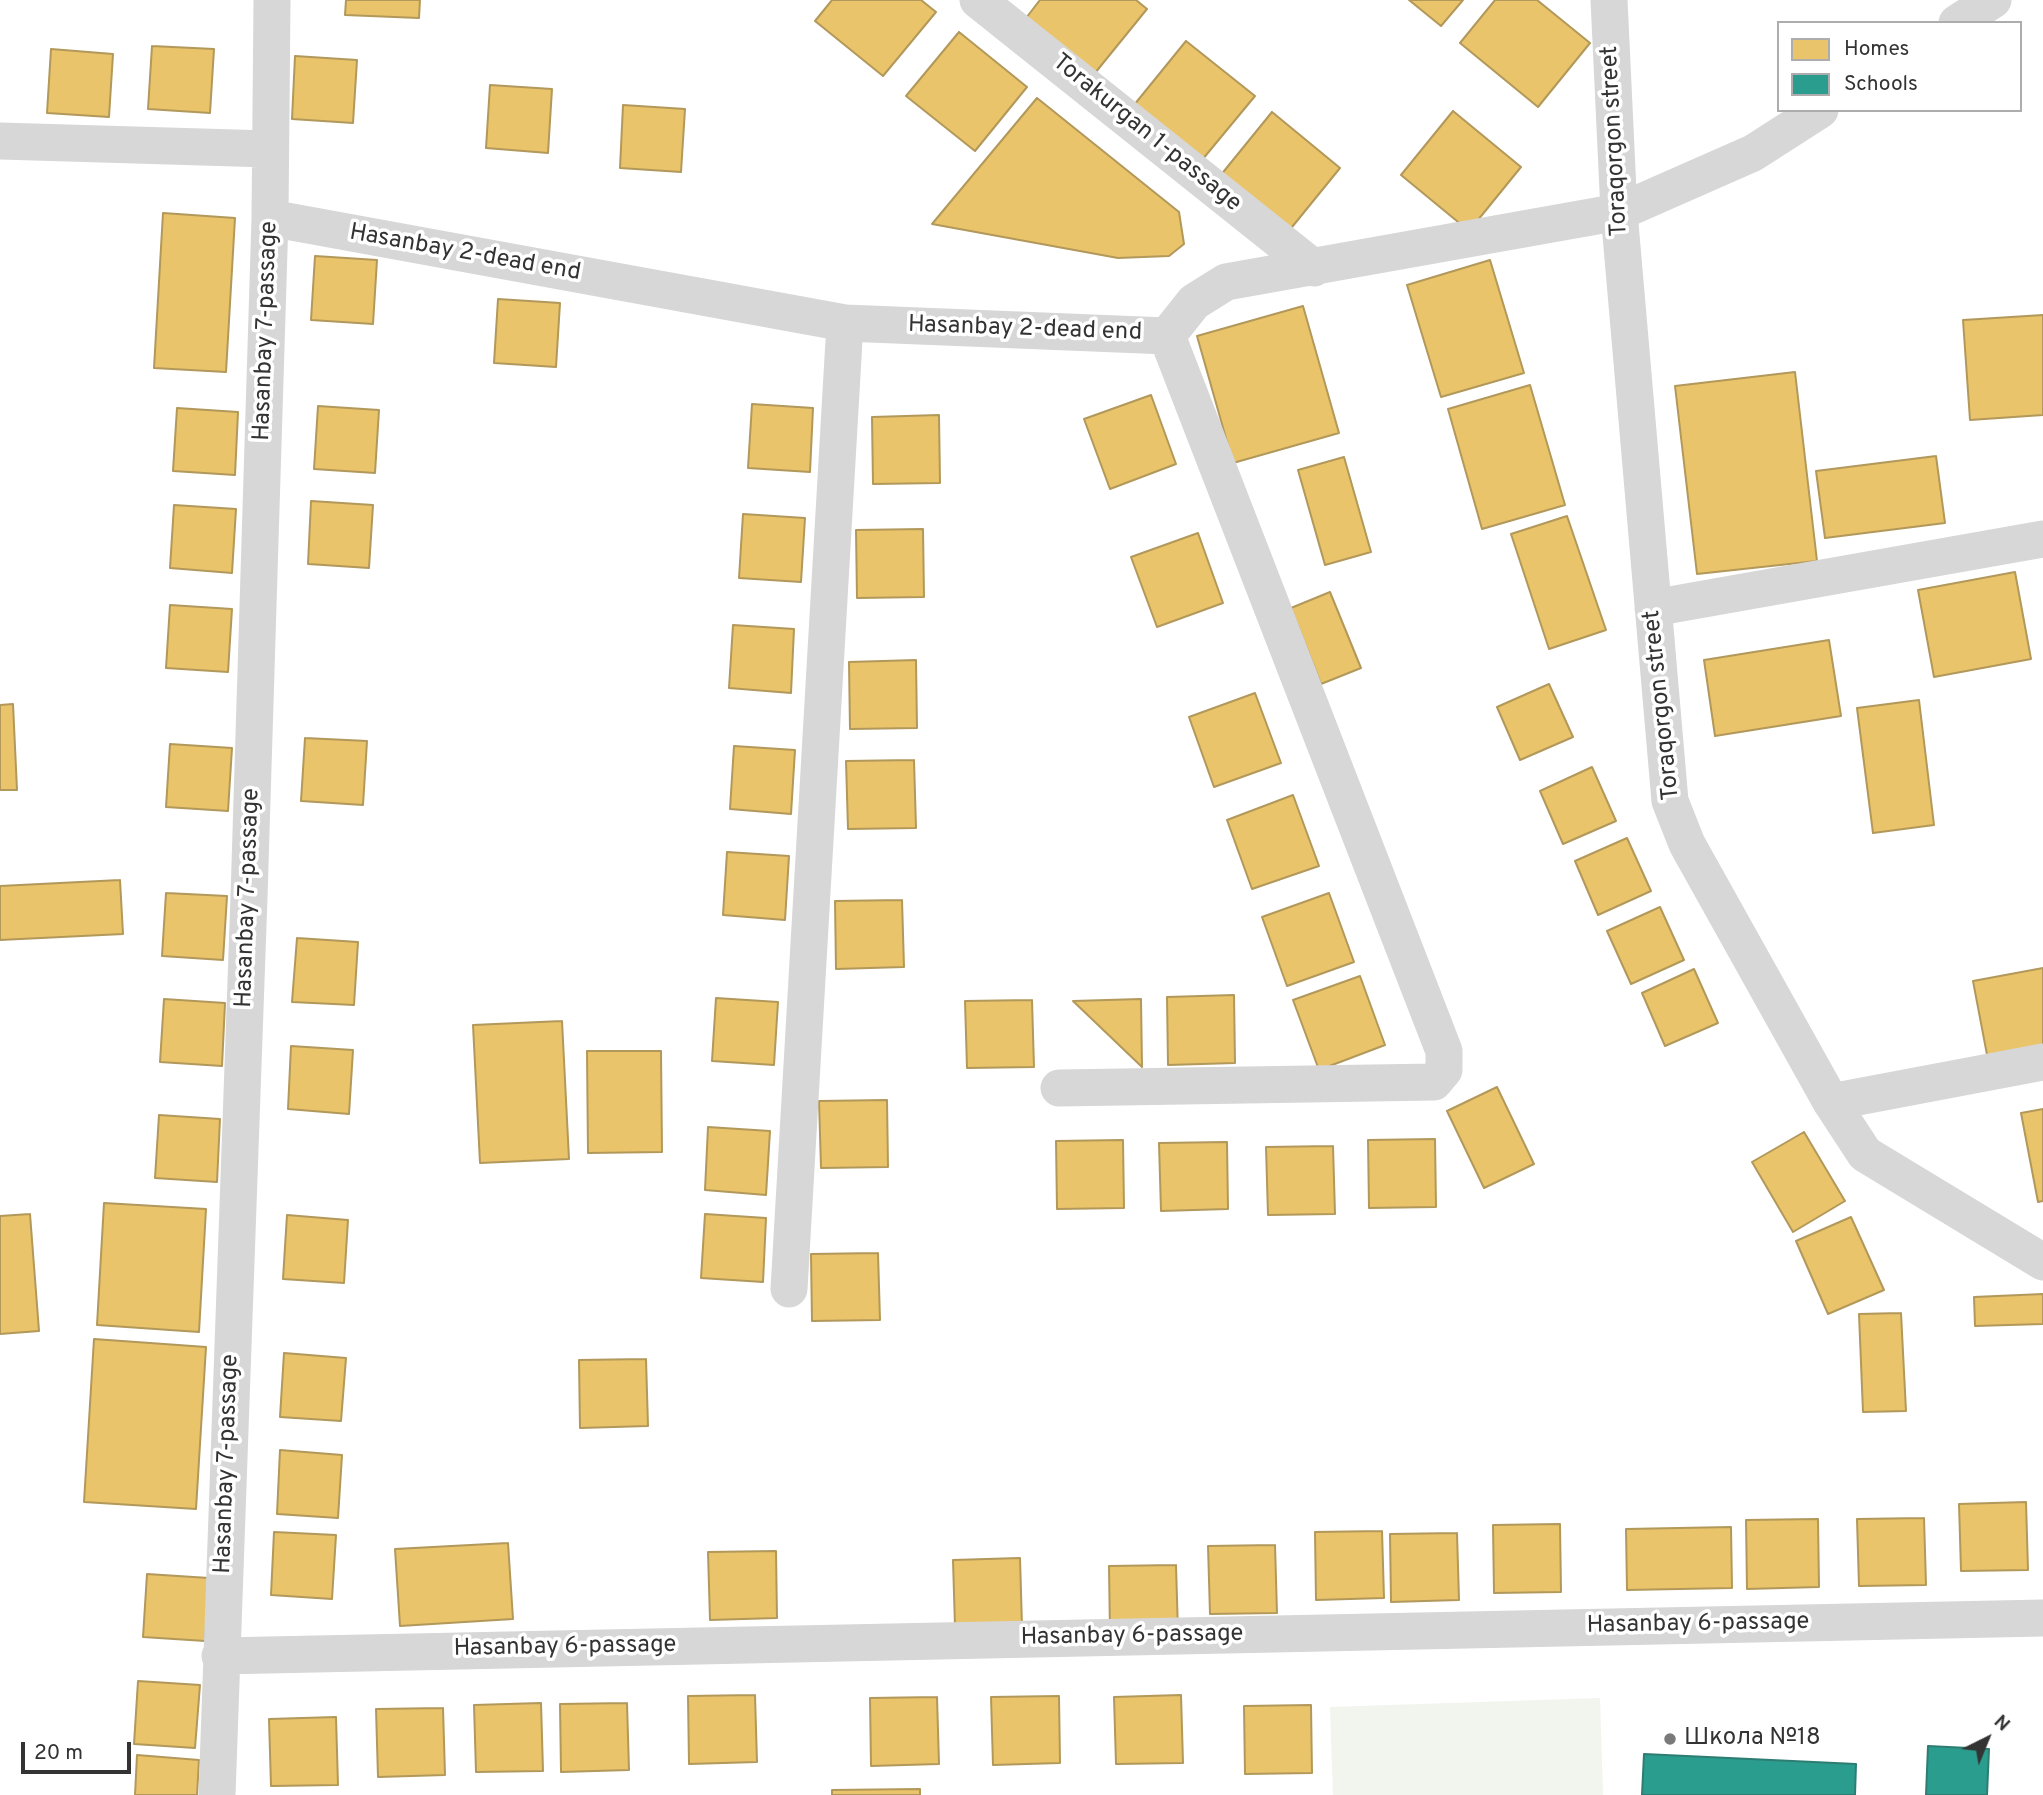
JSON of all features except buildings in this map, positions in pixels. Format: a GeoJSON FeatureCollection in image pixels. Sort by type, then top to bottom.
{"type":"FeatureCollection","features":[{"type":"Feature","properties":{"kind":"street","name":"Hasanbay 7-passage"},"geometry":{"type":"LineString","coordinates":[[217,1795],[270,218],[272,0]]}},
{"type":"Feature","properties":{"kind":"street","name":"Torakurgan 1-passage"},"geometry":{"type":"LineString","coordinates":[[978,0],[1314,268]]}},
{"type":"Feature","properties":{"kind":"street","name":"Toraqorgon street"},"geometry":{"type":"LineString","coordinates":[[1609,0],[1619,212],[1670,801],[1687,844],[1831,1102],[1865,1154],[2043,1262]]}},
{"type":"Feature","properties":{"kind":"street"},"geometry":{"type":"LineString","coordinates":[[1960,21],[1993,0]]}},
{"type":"Feature","properties":{"kind":"street","name":"Hasanbay 2-dead end"},"geometry":{"type":"LineString","coordinates":[[270,218],[845,323],[1167,336],[1194,302],[1226,282],[1619,212],[1753,153],[1817,112]]}},
{"type":"Feature","properties":{"kind":"street"},"geometry":{"type":"LineString","coordinates":[[0,141],[269,149]]}},
{"type":"Feature","properties":{"kind":"street"},"geometry":{"type":"LineString","coordinates":[[789,1289],[845,323]]}},
{"type":"Feature","properties":{"kind":"street"},"geometry":{"type":"LineString","coordinates":[[1059,1088],[1434,1082],[1444,1070],[1444,1051],[1167,336]]}},
{"type":"Feature","properties":{"kind":"street"},"geometry":{"type":"LineString","coordinates":[[1653,608],[2043,539]]}},
{"type":"Feature","properties":{"kind":"street"},"geometry":{"type":"LineString","coordinates":[[1831,1102],[2043,1062]]}},
{"type":"Feature","properties":{"kind":"street","name":"Hasanbay 6-passage"},"geometry":{"type":"LineString","coordinates":[[220,1656],[2043,1618]]}},
{"type":"Feature","properties":{"kind":"shaded area"},"geometry":{"type":"Polygon","coordinates":[[[1600,1698],[1603,1795],[1333,1795],[1330,1707],[1600,1698]]]}},
{"type":"Feature","properties":{"kind":"place","name":"Школа №18"},"geometry":{"type":"Point","coordinates":[1670,1739]}}]}
